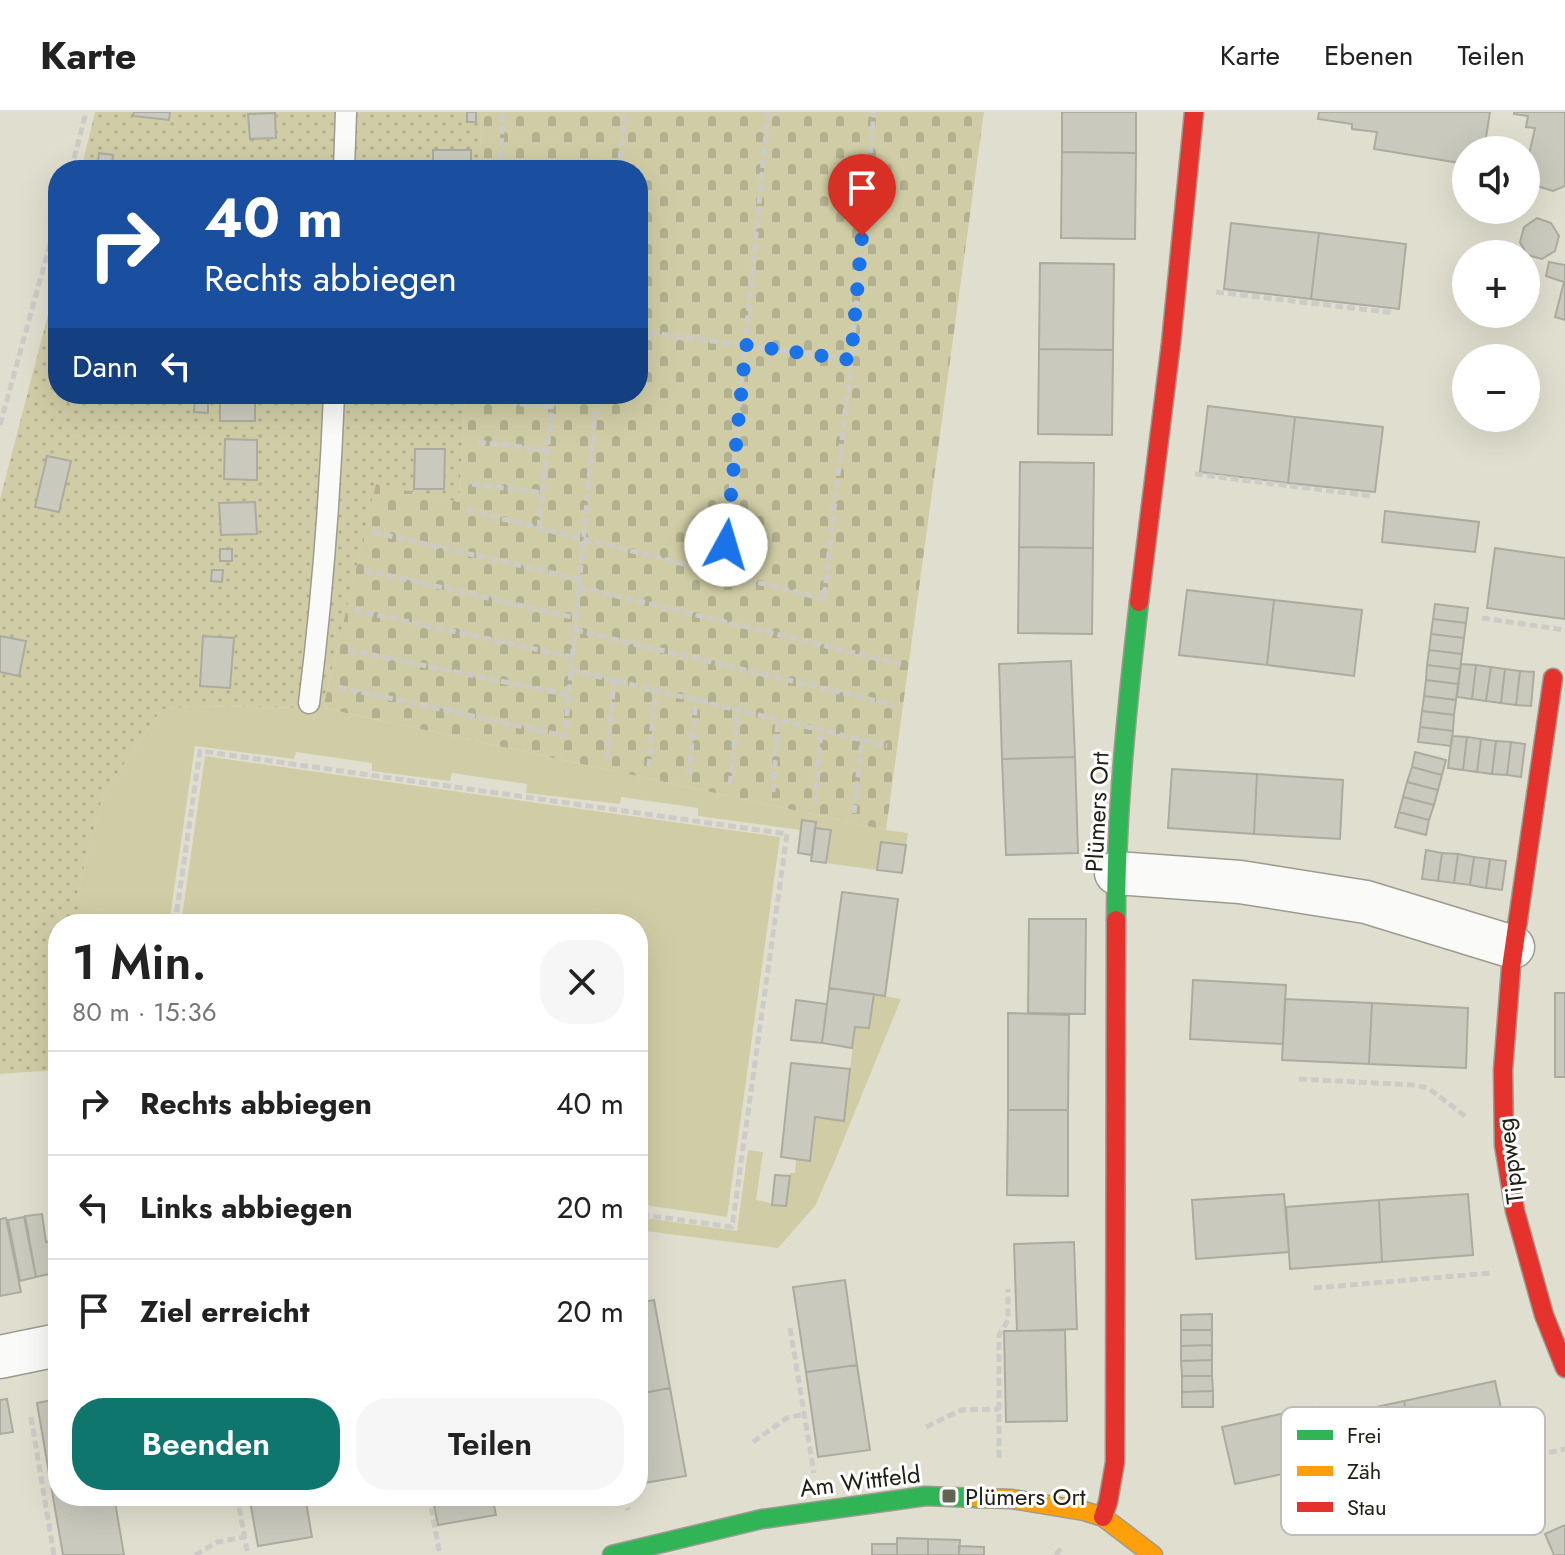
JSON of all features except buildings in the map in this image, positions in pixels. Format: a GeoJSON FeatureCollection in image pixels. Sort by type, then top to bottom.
{"type":"FeatureCollection","features":[{"type":"Feature","properties":{"kind":"street","name":"Plümers Ort"},"geometry":{"type":"LineString","coordinates":[[1103,1517],[1115,1462],[1116,873],[1127,704],[1171,343],[1194,112]]}},
{"type":"Feature","properties":{"kind":"street","name":"Tippweg"},"geometry":{"type":"LineString","coordinates":[[1553,678],[1513,947],[1503,1070],[1504,1145],[1515,1211],[1544,1315],[1565,1368]]}},
{"type":"Feature","properties":{"kind":"street"},"geometry":{"type":"LineString","coordinates":[[1116,873],[1240,882],[1366,902],[1513,947]]}},
{"type":"Feature","properties":{"kind":"street"},"geometry":{"type":"LineString","coordinates":[[0,1357],[48,1347]]}},
{"type":"Feature","properties":{"kind":"street","name":"Am Wittfeld"},"geometry":{"type":"LineString","coordinates":[[612,1555],[762,1519],[926,1496],[1012,1499],[1084,1511],[1103,1517],[1153,1555]]}},
{"type":"Feature","properties":{"kind":"lane"},"geometry":{"type":"LineString","coordinates":[[344,160],[346,112]]}},
{"type":"Feature","properties":{"kind":"lane"},"geometry":{"type":"LineString","coordinates":[[309,703],[330,494],[334,404]]}},
{"type":"Feature","properties":{"kind":"path"},"geometry":{"type":"LineString","coordinates":[[74,160],[86,112]]}},
{"type":"Feature","properties":{"kind":"path"},"geometry":{"type":"LineString","coordinates":[[501,160],[503,112]]}},
{"type":"Feature","properties":{"kind":"path"},"geometry":{"type":"LineString","coordinates":[[620,160],[625,112]]}},
{"type":"Feature","properties":{"kind":"path"},"geometry":{"type":"LineString","coordinates":[[723,574],[768,112]]}},
{"type":"Feature","properties":{"kind":"path"},"geometry":{"type":"LineString","coordinates":[[467,510],[824,599],[851,360],[874,112]]}},
{"type":"Feature","properties":{"kind":"path"},"geometry":{"type":"LineString","coordinates":[[0,425],[48,251]]}},
{"type":"Feature","properties":{"kind":"path"},"geometry":{"type":"LineString","coordinates":[[1210,291],[1395,313]]}},
{"type":"Feature","properties":{"kind":"path"},"geometry":{"type":"LineString","coordinates":[[648,332],[851,360]]}},
{"type":"Feature","properties":{"kind":"path"},"geometry":{"type":"LineString","coordinates":[[523,404],[552,407]]}},
{"type":"Feature","properties":{"kind":"path"},"geometry":{"type":"LineString","coordinates":[[539,528],[552,404]]}},
{"type":"Feature","properties":{"kind":"path"},"geometry":{"type":"LineString","coordinates":[[337,687],[565,736],[596,404]]}},
{"type":"Feature","properties":{"kind":"path"},"geometry":{"type":"LineString","coordinates":[[478,442],[547,450]]}},
{"type":"Feature","properties":{"kind":"path"},"geometry":{"type":"LineString","coordinates":[[1189,473],[1371,496]]}},
{"type":"Feature","properties":{"kind":"path"},"geometry":{"type":"LineString","coordinates":[[472,484],[543,493]]}},
{"type":"Feature","properties":{"kind":"path"},"geometry":{"type":"LineString","coordinates":[[373,532],[579,579]]}},
{"type":"Feature","properties":{"kind":"path"},"geometry":{"type":"LineString","coordinates":[[364,570],[576,618]]}},
{"type":"Feature","properties":{"kind":"path"},"geometry":{"type":"LineString","coordinates":[[579,587],[901,664]]}},
{"type":"Feature","properties":{"kind":"path"},"geometry":{"type":"LineString","coordinates":[[354,610],[572,657]]}},
{"type":"Feature","properties":{"kind":"path"},"geometry":{"type":"LineString","coordinates":[[1482,618],[1565,630]]}},
{"type":"Feature","properties":{"kind":"path"},"geometry":{"type":"LineString","coordinates":[[575,630],[894,705]]}},
{"type":"Feature","properties":{"kind":"path"},"geometry":{"type":"LineString","coordinates":[[348,650],[569,695]]}},
{"type":"Feature","properties":{"kind":"path"},"geometry":{"type":"LineString","coordinates":[[571,670],[887,746]]}},
{"type":"Feature","properties":{"kind":"path"},"geometry":{"type":"LineString","coordinates":[[607,759],[614,680]]}},
{"type":"Feature","properties":{"kind":"path"},"geometry":{"type":"LineString","coordinates":[[649,767],[655,690]]}},
{"type":"Feature","properties":{"kind":"path"},"geometry":{"type":"LineString","coordinates":[[689,775],[696,700]]}},
{"type":"Feature","properties":{"kind":"path"},"geometry":{"type":"LineString","coordinates":[[730,784],[738,710]]}},
{"type":"Feature","properties":{"kind":"path"},"geometry":{"type":"LineString","coordinates":[[773,792],[778,720]]}},
{"type":"Feature","properties":{"kind":"path"},"geometry":{"type":"LineString","coordinates":[[815,803],[821,730]]}},
{"type":"Feature","properties":{"kind":"path"},"geometry":{"type":"LineString","coordinates":[[854,813],[862,740]]}},
{"type":"Feature","properties":{"kind":"path"},"geometry":{"type":"LineString","coordinates":[[176,914],[200,751],[787,834],[732,1227],[648,1215]]}},
{"type":"Feature","properties":{"kind":"path"},"geometry":{"type":"LineString","coordinates":[[1299,1079],[1428,1088],[1504,1145]]}},
{"type":"Feature","properties":{"kind":"path"},"geometry":{"type":"LineString","coordinates":[[1314,1288],[1532,1270]]}},
{"type":"Feature","properties":{"kind":"path"},"geometry":{"type":"LineString","coordinates":[[998,1468],[999,1335],[1008,1320],[1008,1289]]}},
{"type":"Feature","properties":{"kind":"path"},"geometry":{"type":"LineString","coordinates":[[790,1328],[816,1481]]}},
{"type":"Feature","properties":{"kind":"path"},"geometry":{"type":"LineString","coordinates":[[926,1427],[961,1410],[999,1409]]}},
{"type":"Feature","properties":{"kind":"path"},"geometry":{"type":"LineString","coordinates":[[753,1442],[787,1418],[805,1414]]}},
{"type":"Feature","properties":{"kind":"path"},"geometry":{"type":"LineString","coordinates":[[31,1417],[54,1555]]}},
{"type":"Feature","properties":{"kind":"path"},"geometry":{"type":"LineString","coordinates":[[1545,1454],[1565,1449]]}},
{"type":"Feature","properties":{"kind":"path"},"geometry":{"type":"LineString","coordinates":[[239,1506],[248,1555]]}},
{"type":"Feature","properties":{"kind":"path"},"geometry":{"type":"LineString","coordinates":[[431,1506],[440,1555]]}},
{"type":"Feature","properties":{"kind":"path"},"geometry":{"type":"LineString","coordinates":[[195,1555],[217,1542],[245,1537]]}},
{"type":"Feature","properties":{"kind":"green space"},"geometry":{"type":"Polygon","coordinates":[[[95,112],[482,112],[480,160],[83,160],[95,112]]]}},
{"type":"Feature","properties":{"kind":"green space"},"geometry":{"type":"Polygon","coordinates":[[[482,112],[984,112],[886,830],[323,708],[376,483],[459,502],[464,404],[648,404],[648,160],[480,160],[482,112]]]}},
{"type":"Feature","properties":{"kind":"green space"},"geometry":{"type":"Polygon","coordinates":[[[48,314],[48,404],[464,404],[459,502],[376,484],[323,708],[190,706],[161,710],[103,795],[77,895],[94,914],[48,914],[48,1071],[0,1074],[0,499],[48,314]]]}},
{"type":"Feature","properties":{"kind":"green space"},"geometry":{"type":"Polygon","coordinates":[[[190,706],[323,708],[908,833],[906,845],[877,870],[826,863],[831,830],[815,828],[816,822],[802,820],[801,830],[698,816],[698,808],[621,797],[620,804],[526,793],[527,784],[452,773],[450,781],[372,771],[372,763],[296,752],[294,759],[195,746],[170,914],[94,914],[77,895],[103,795],[161,710],[190,706]]]}},
{"type":"Feature","properties":{"kind":"green space"},"geometry":{"type":"Polygon","coordinates":[[[205,756],[780,837],[727,1217],[648,1205],[648,914],[182,914],[205,756]]]}},
{"type":"Feature","properties":{"kind":"green space"},"geometry":{"type":"Polygon","coordinates":[[[874,994],[901,999],[815,1206],[778,1248],[648,1231],[648,1218],[737,1231],[748,1150],[763,1152],[756,1200],[786,1206],[790,1173],[795,1173],[796,1159],[810,1160],[815,1117],[844,1120],[855,1027],[874,994]]]}},
{"type":"Feature","properties":{"kind":"traffic: fast"},"geometry":{"type":"LineString","coordinates":[[1116,920],[1120,800],[1139,602]]}},
{"type":"Feature","properties":{"kind":"traffic: fast"},"geometry":{"type":"LineString","coordinates":[[612,1555],[762,1519],[926,1496],[977,1498]]}},
{"type":"Feature","properties":{"kind":"traffic: slow"},"geometry":{"type":"LineString","coordinates":[[977,1498],[1012,1499],[1103,1517],[1153,1555]]}},
{"type":"Feature","properties":{"kind":"traffic: jam"},"geometry":{"type":"LineString","coordinates":[[1139,602],[1171,343],[1194,112]]}},
{"type":"Feature","properties":{"kind":"traffic: jam"},"geometry":{"type":"LineString","coordinates":[[1553,678],[1511,968],[1503,1070],[1504,1145],[1515,1211],[1544,1315],[1565,1368]]}},
{"type":"Feature","properties":{"kind":"traffic: jam"},"geometry":{"type":"LineString","coordinates":[[1103,1517],[1115,1462],[1116,920]]}},
{"type":"Feature","properties":{"kind":"place","name":"Plümers Ort"},"geometry":{"type":"Point","coordinates":[949,1496]}},
{"type":"Feature","properties":{"kind":"route"},"geometry":{"type":"LineString","coordinates":[[726,545],[746,345],[851,360],[862,236]]}}]}
